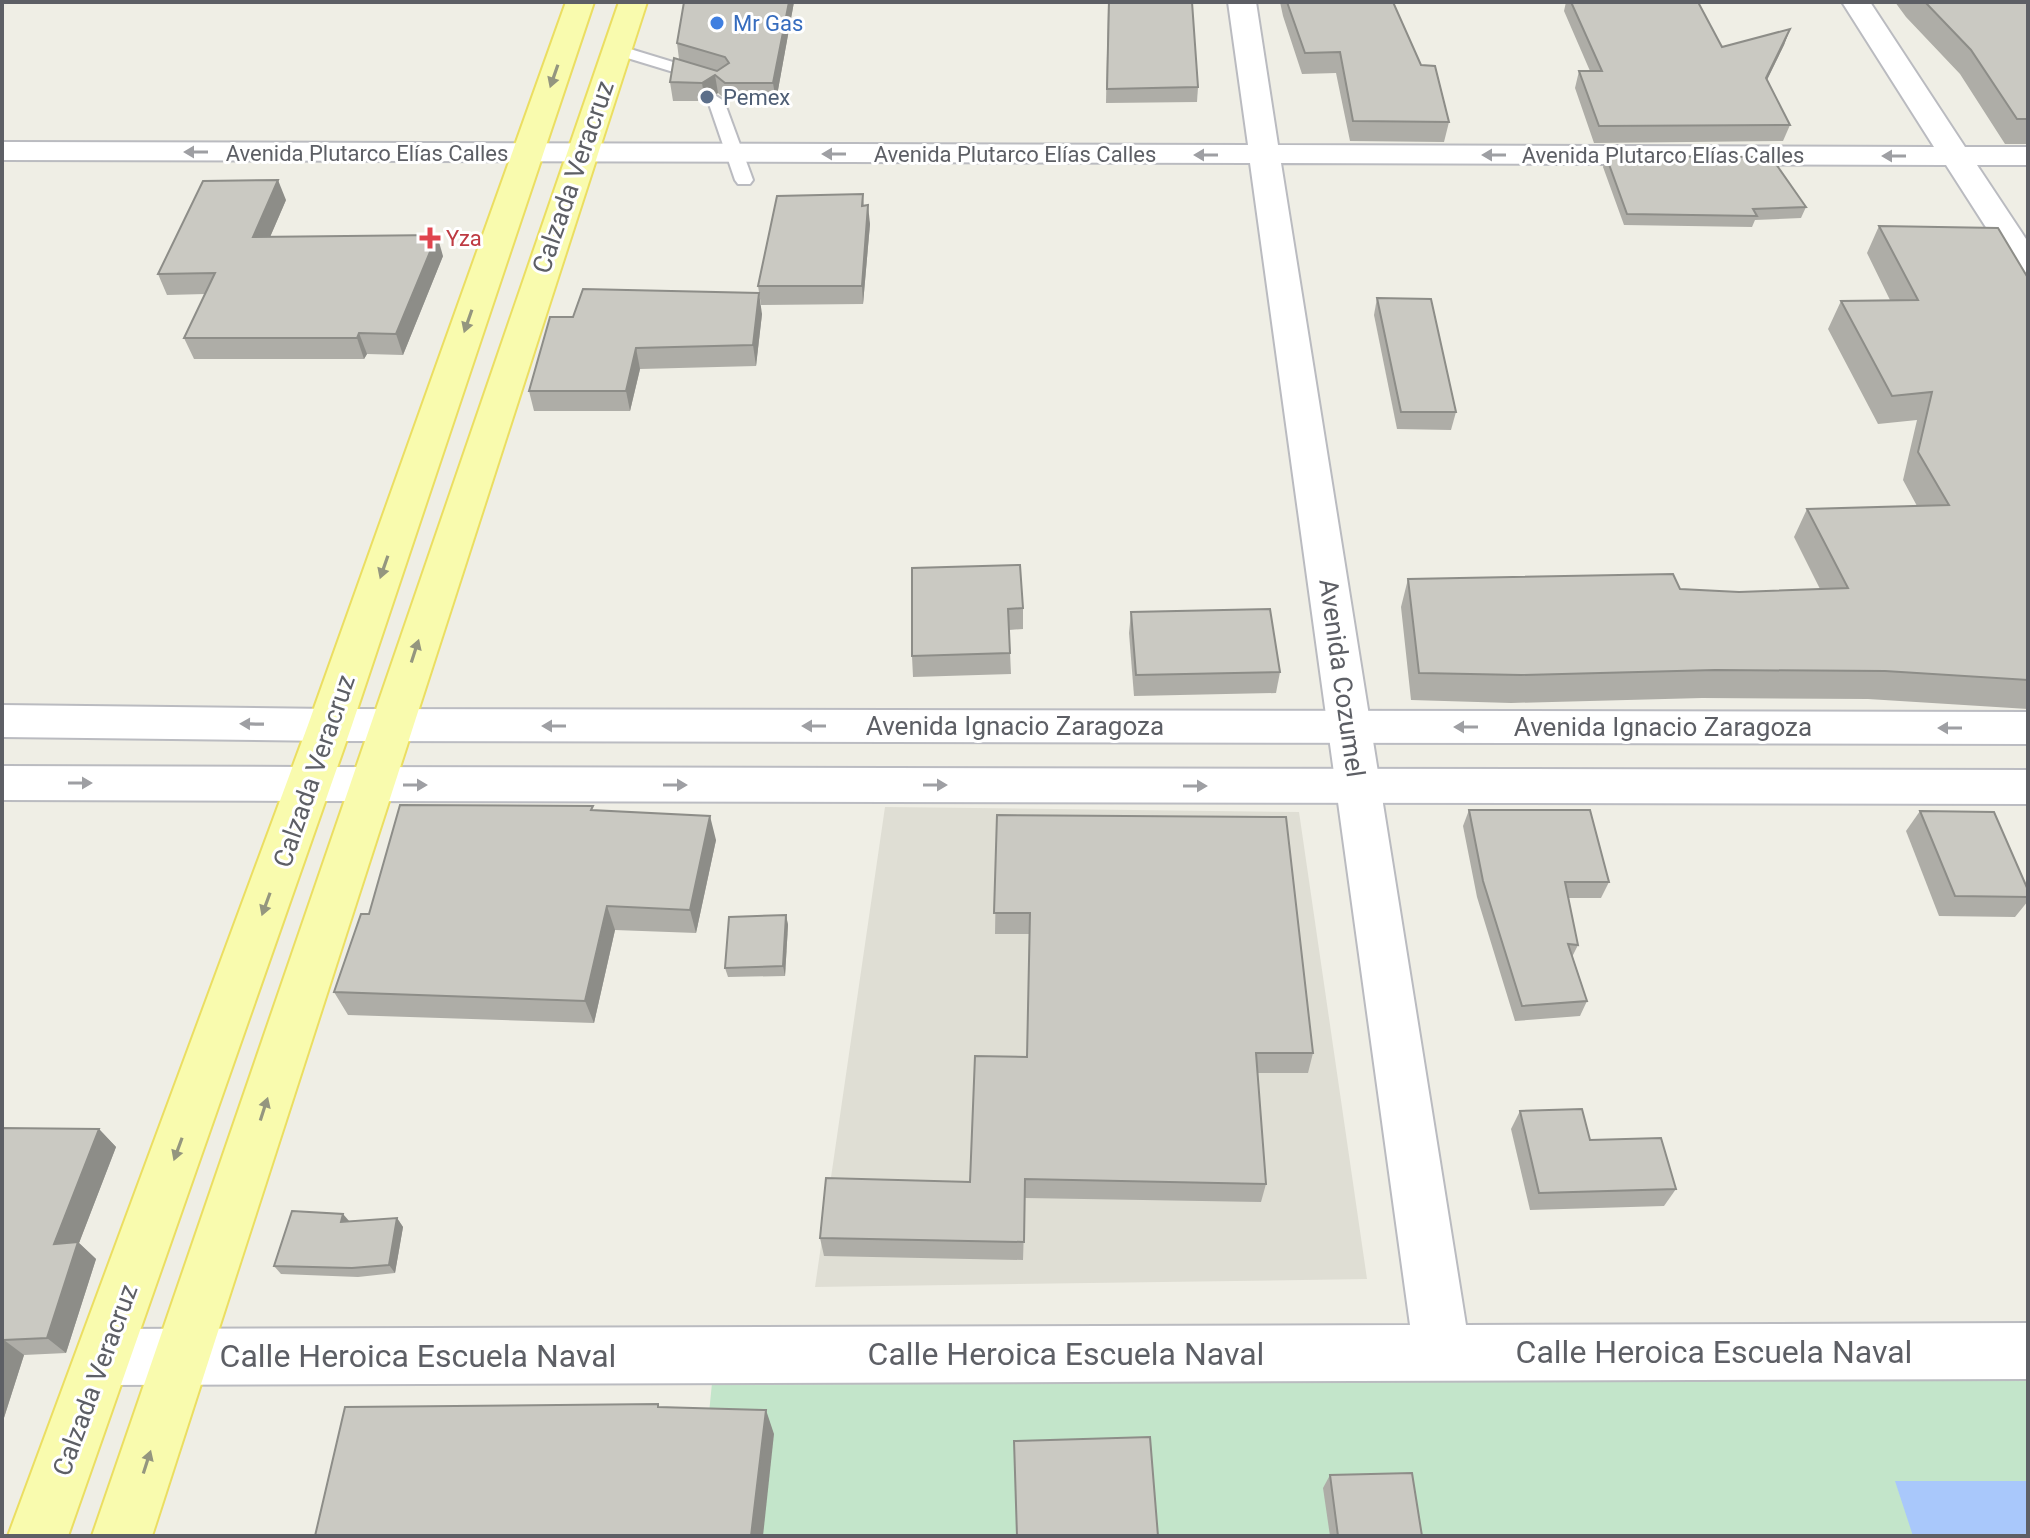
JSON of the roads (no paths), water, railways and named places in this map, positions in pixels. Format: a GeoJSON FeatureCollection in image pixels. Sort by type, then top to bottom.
{"type":"FeatureCollection","features":[{"type":"Feature","properties":{"kind":"main road","name":"Calzada Veracruz"},"geometry":{"type":"LineString","coordinates":[[38,1536],[330,725],[580,2]]}},
{"type":"Feature","properties":{"kind":"main road","name":"Calzada Veracruz"},"geometry":{"type":"LineString","coordinates":[[122,1536],[633,2]]}},
{"type":"Feature","properties":{"kind":"street","name":"Avenida Cozumel"},"geometry":{"type":"LineString","coordinates":[[1242,2],[1442,1353]]}},
{"type":"Feature","properties":{"kind":"street"},"geometry":{"type":"LineString","coordinates":[[1856,2],[2028,267]]}},
{"type":"Feature","properties":{"kind":"street","name":"Avenida Plutarco Elías Calles"},"geometry":{"type":"LineString","coordinates":[[2,151],[522,166],[1266,168],[2028,182]]}},
{"type":"Feature","properties":{"kind":"street","name":"Avenida Plutarco Elías Calles"},"geometry":{"type":"LineString","coordinates":[[1266,168],[2028,156]]}},
{"type":"Feature","properties":{"kind":"street","name":"Avenida Plutarco Elías Calles"},"geometry":{"type":"LineString","coordinates":[[189,181],[522,166]]}},
{"type":"Feature","properties":{"kind":"street","name":"Avenida Ignacio Zaragoza"},"geometry":{"type":"LineString","coordinates":[[2,721],[330,725],[2028,728]]}},
{"type":"Feature","properties":{"kind":"street"},"geometry":{"type":"LineString","coordinates":[[2,783],[2028,787]]}},
{"type":"Feature","properties":{"kind":"street","name":"Calle Heroica Escuela Naval"},"geometry":{"type":"LineString","coordinates":[[103,1357],[2028,1351]]}},
{"type":"Feature","properties":{"kind":"lane"},"geometry":{"type":"LineString","coordinates":[[617,50],[721,81]]}},
{"type":"Feature","properties":{"kind":"lane"},"geometry":{"type":"LineString","coordinates":[[716,101],[739,167]]}},
{"type":"Feature","properties":{"kind":"water"},"geometry":{"type":"Polygon","coordinates":[[[1895,1481],[2028,1481],[2028,1536],[1913,1536],[1895,1481]]]}},
{"type":"Feature","properties":{"kind":"place","name":"Mr Gas"},"geometry":{"type":"Point","coordinates":[717,23]}},
{"type":"Feature","properties":{"kind":"place","name":"Pemex"},"geometry":{"type":"Point","coordinates":[707,97]}},
{"type":"Feature","properties":{"kind":"place","name":"Yza"},"geometry":{"type":"Point","coordinates":[430,238]}}]}
